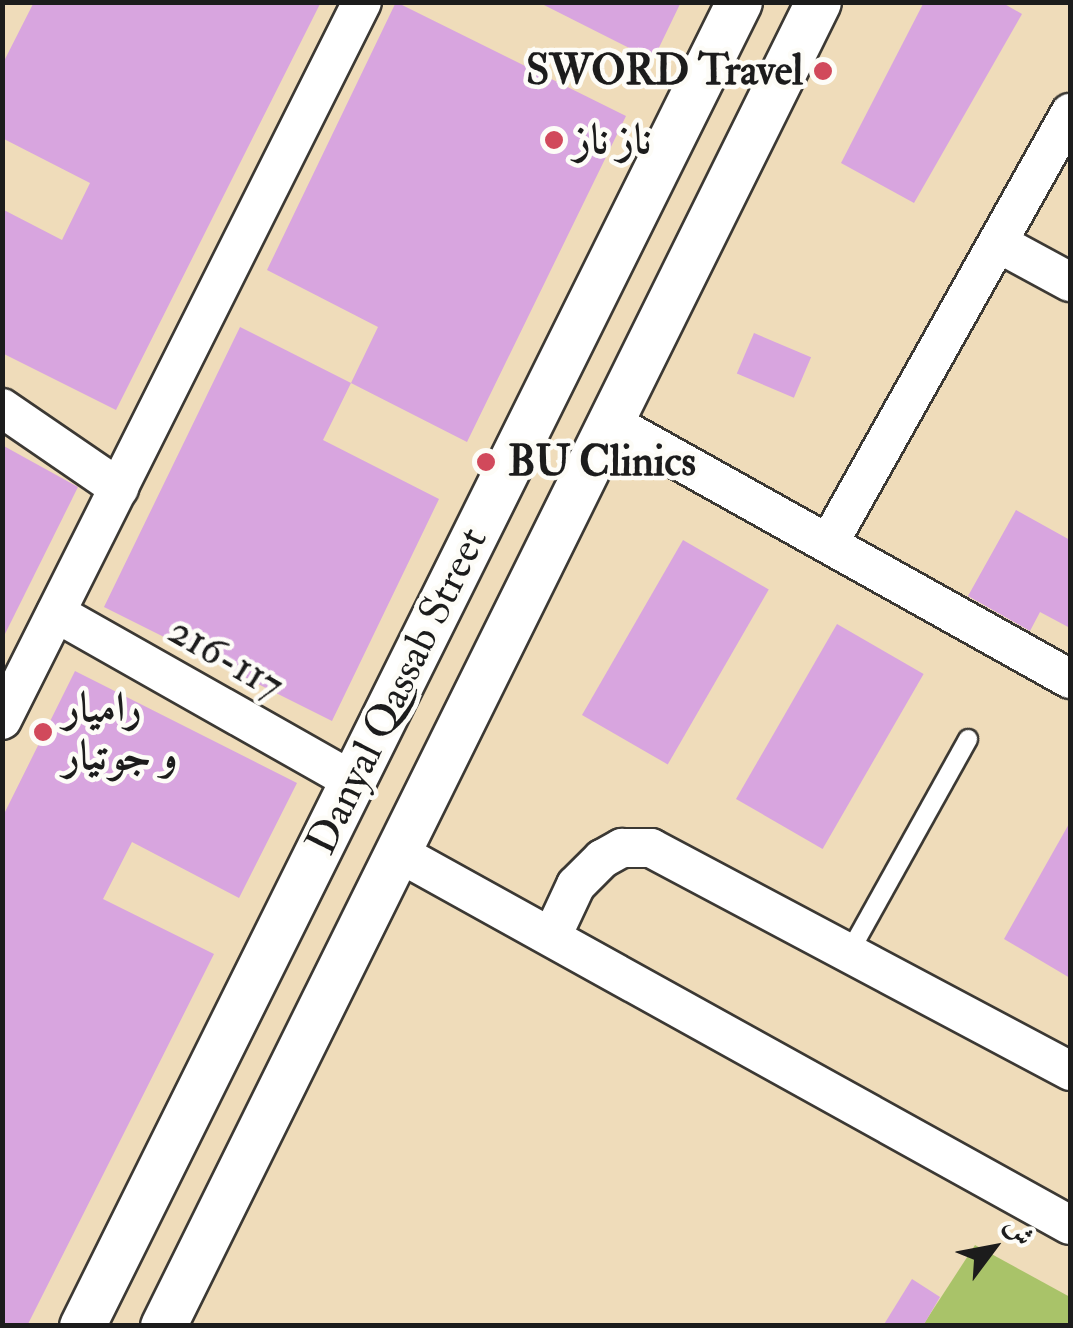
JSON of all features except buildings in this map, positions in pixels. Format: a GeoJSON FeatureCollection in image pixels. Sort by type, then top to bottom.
{"type":"FeatureCollection","features":[{"type":"Feature","properties":{"kind":"street"},"geometry":{"type":"LineString","coordinates":[[2,720],[362,2]]}},
{"type":"Feature","properties":{"kind":"street","name":"Danyal Qassab Street"},"geometry":{"type":"LineString","coordinates":[[82,1326],[740,2]]}},
{"type":"Feature","properties":{"kind":"street","name":"Danyal Qassab Street"},"geometry":{"type":"LineString","coordinates":[[162,1326],[818,2]]}},
{"type":"Feature","properties":{"kind":"street"},"geometry":{"type":"LineString","coordinates":[[830,541],[1000,244],[1070,113]]}},
{"type":"Feature","properties":{"kind":"street"},"geometry":{"type":"LineString","coordinates":[[1000,244],[1070,282]]}},
{"type":"Feature","properties":{"kind":"street"},"geometry":{"type":"LineString","coordinates":[[2,408],[120,488]]}},
{"type":"Feature","properties":{"kind":"street"},"geometry":{"type":"LineString","coordinates":[[610,422],[830,541],[1070,679]]}},
{"type":"Feature","properties":{"kind":"street","name":"216-117"},"geometry":{"type":"LineString","coordinates":[[56,613],[352,781]]}},
{"type":"Feature","properties":{"kind":"street"},"geometry":{"type":"LineString","coordinates":[[553,934],[576,885],[602,858],[622,848],[651,848],[1070,1071]]}},
{"type":"Feature","properties":{"kind":"street"},"geometry":{"type":"LineString","coordinates":[[397,852],[553,934],[1070,1225]]}},
{"type":"Feature","properties":{"kind":"street"},"geometry":{"type":"LineString","coordinates":[[188,1112],[251,1147]]}},
{"type":"Feature","properties":{"kind":"lane"},"geometry":{"type":"LineString","coordinates":[[849,953],[968,739]]}},
{"type":"Feature","properties":{"kind":"green space"},"geometry":{"type":"Polygon","coordinates":[[[975,1245],[1070,1297],[1070,1325],[923,1325],[975,1245]]]}},
{"type":"Feature","properties":{"kind":"place","name":"SWORD Travel"},"geometry":{"type":"Point","coordinates":[823,71]}},
{"type":"Feature","properties":{"kind":"place","name":"ناز ناز"},"geometry":{"type":"Point","coordinates":[554,140]}},
{"type":"Feature","properties":{"kind":"place","name":"BU Clinics"},"geometry":{"type":"Point","coordinates":[486,462]}},
{"type":"Feature","properties":{"kind":"place","name":"رامیار و جوتیار"},"geometry":{"type":"Point","coordinates":[43,732]}}]}
